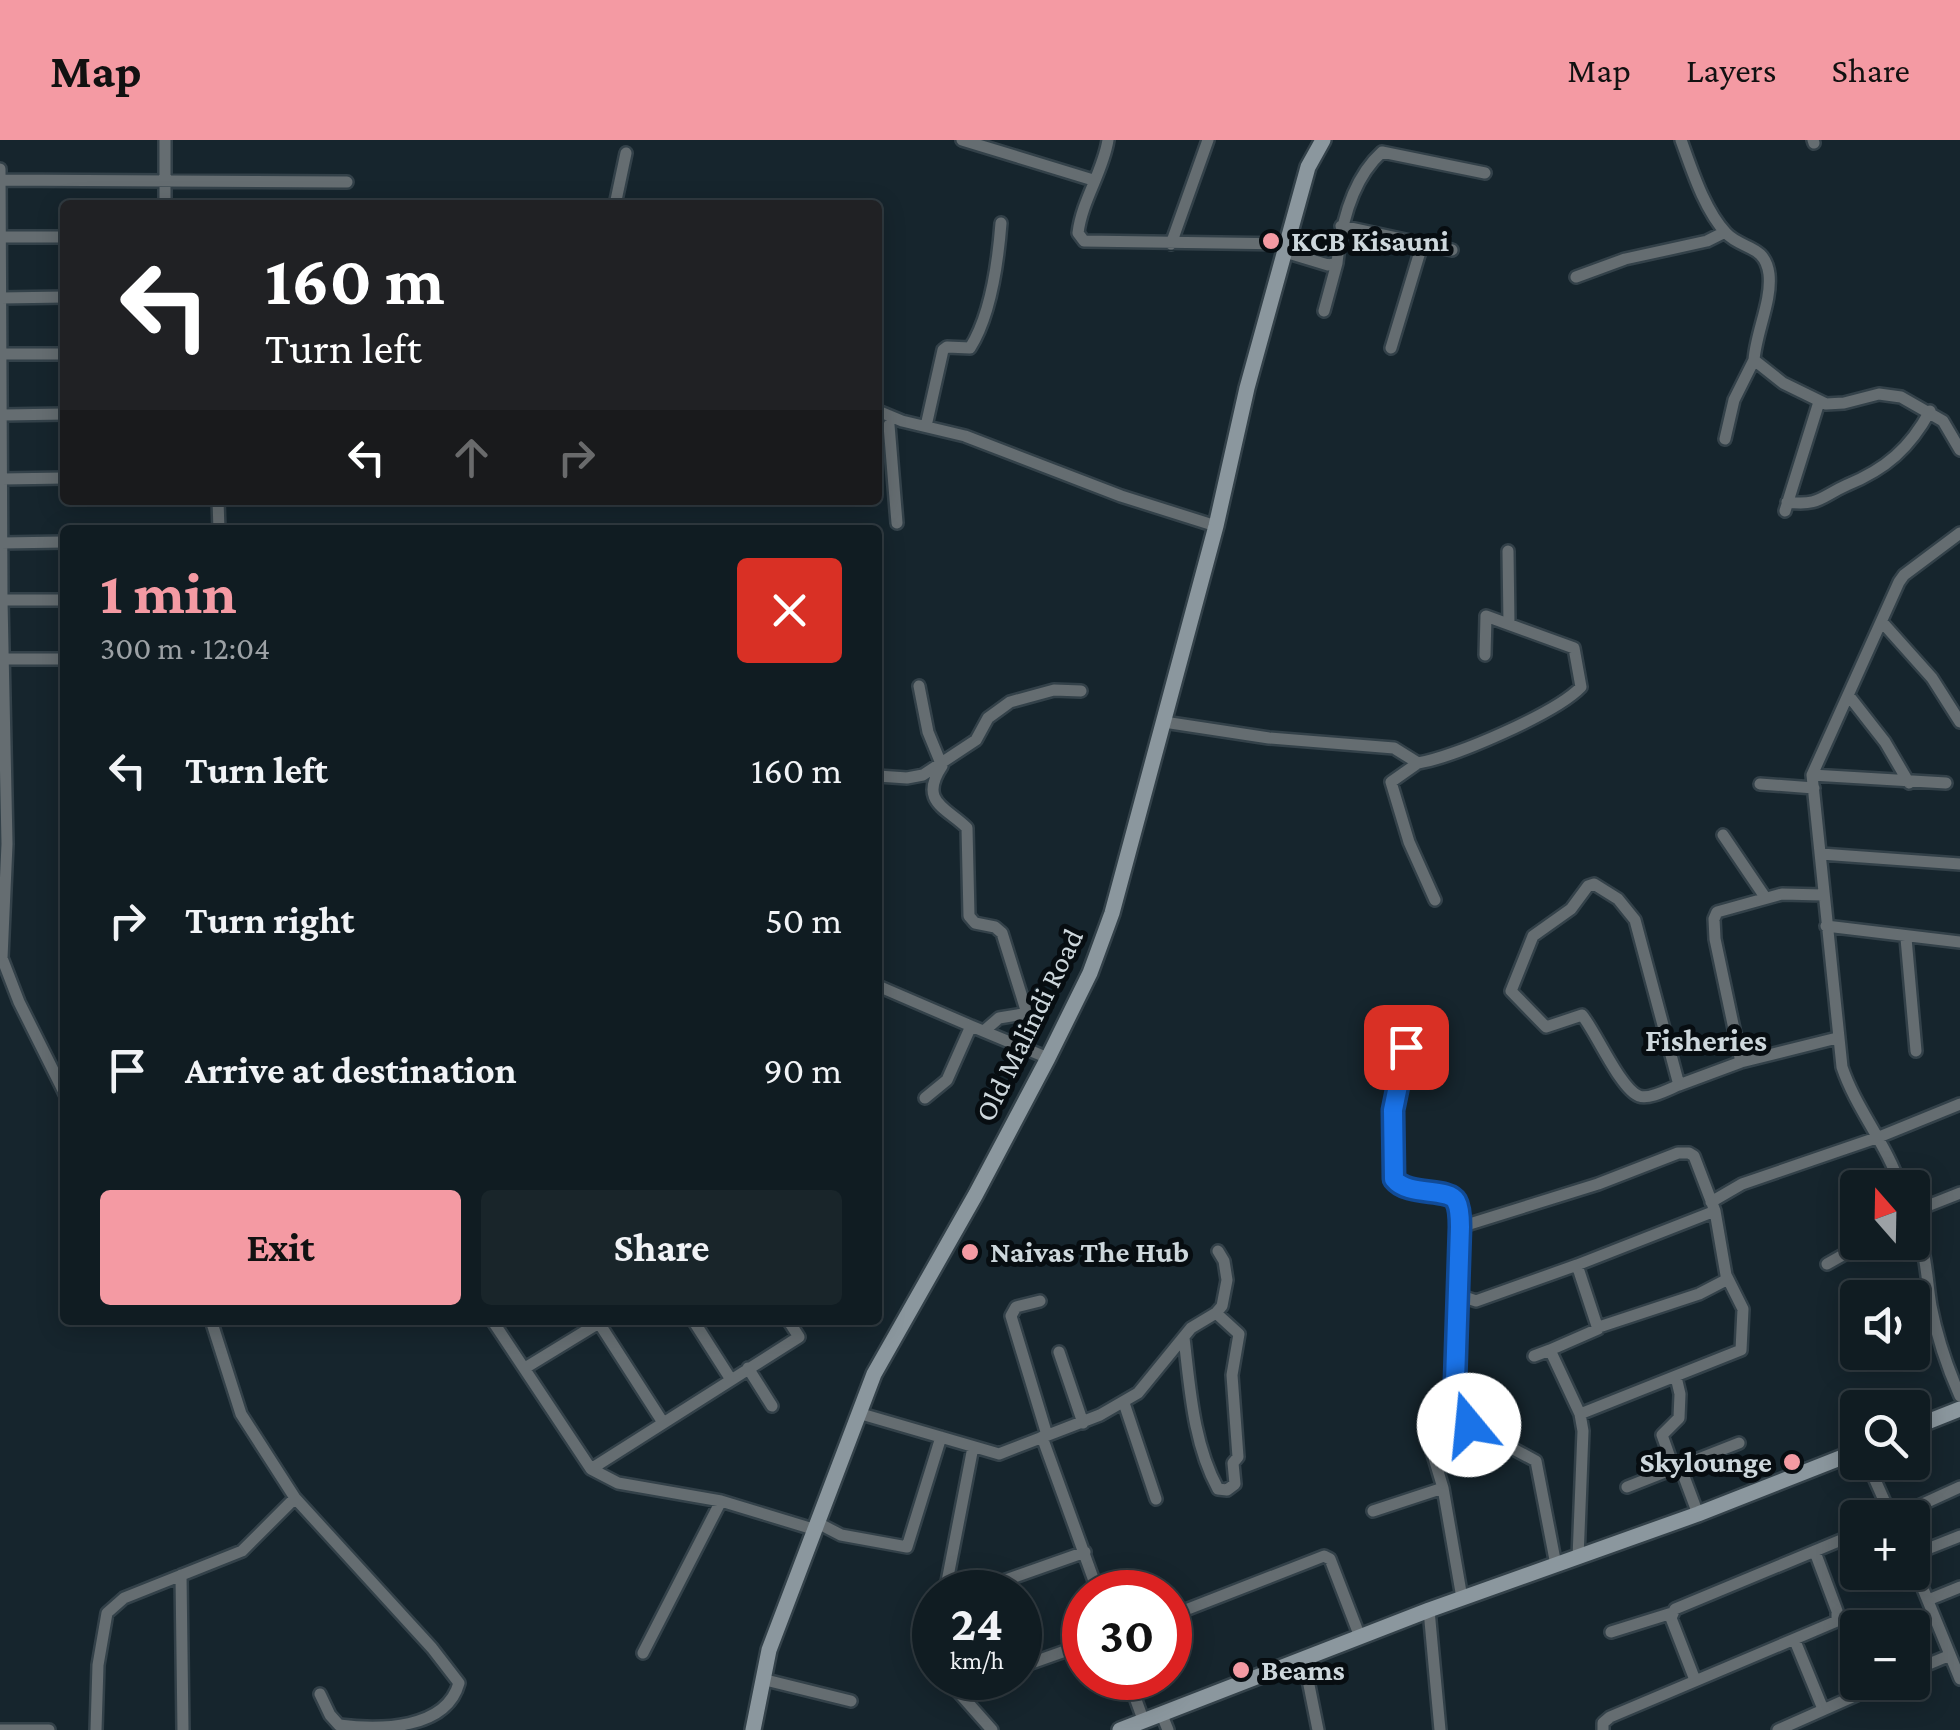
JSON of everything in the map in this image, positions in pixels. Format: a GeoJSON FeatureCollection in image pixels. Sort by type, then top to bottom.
{"type":"FeatureCollection","features":[{"type":"Feature","properties":{"kind":"main road","name":"Old Malindi Road"},"geometry":{"type":"LineString","coordinates":[[753,1730],[769,1650],[879,1364],[1048,1058],[1090,973],[1112,913],[1216,526],[1247,388],[1308,168],[1323,140]]}},
{"type":"Feature","properties":{"kind":"main road"},"geometry":{"type":"LineString","coordinates":[[1930,1421],[1960,1409]]}},
{"type":"Feature","properties":{"kind":"main road"},"geometry":{"type":"LineString","coordinates":[[1120,1730],[1144,1722],[1165,1722],[1428,1610],[1698,1514],[1840,1458]]}},
{"type":"Feature","properties":{"kind":"street"},"geometry":{"type":"LineString","coordinates":[[164,140],[165,200]]}},
{"type":"Feature","properties":{"kind":"street"},"geometry":{"type":"LineString","coordinates":[[962,140],[1093,180]]}},
{"type":"Feature","properties":{"kind":"street"},"geometry":{"type":"LineString","coordinates":[[1108,140],[1079,224],[1078,233],[1084,241],[1286,248],[1328,266],[1337,263]]}},
{"type":"Feature","properties":{"kind":"street"},"geometry":{"type":"LineString","coordinates":[[1171,244],[1208,140]]}},
{"type":"Feature","properties":{"kind":"street"},"geometry":{"type":"LineString","coordinates":[[1681,140],[1708,204],[1725,232],[1759,250],[1768,268],[1754,360],[1734,400],[1725,438]]}},
{"type":"Feature","properties":{"kind":"street"},"geometry":{"type":"LineString","coordinates":[[617,200],[626,152]]}},
{"type":"Feature","properties":{"kind":"street"},"geometry":{"type":"LineString","coordinates":[[1324,311],[1337,263],[1341,226],[1353,198],[1382,152],[1485,173]]}},
{"type":"Feature","properties":{"kind":"street"},"geometry":{"type":"LineString","coordinates":[[0,170],[2,958],[60,1084]]}},
{"type":"Feature","properties":{"kind":"street"},"geometry":{"type":"LineString","coordinates":[[0,180],[347,182]]}},
{"type":"Feature","properties":{"kind":"street"},"geometry":{"type":"LineString","coordinates":[[926,426],[943,350],[970,348],[976,338],[1001,223]]}},
{"type":"Feature","properties":{"kind":"street"},"geometry":{"type":"LineString","coordinates":[[1341,226],[1452,250]]}},
{"type":"Feature","properties":{"kind":"street"},"geometry":{"type":"LineString","coordinates":[[1576,278],[1625,259],[1707,242],[1725,232]]}},
{"type":"Feature","properties":{"kind":"street"},"geometry":{"type":"LineString","coordinates":[[2,238],[60,237]]}},
{"type":"Feature","properties":{"kind":"street"},"geometry":{"type":"LineString","coordinates":[[1391,348],[1422,245]]}},
{"type":"Feature","properties":{"kind":"street"},"geometry":{"type":"LineString","coordinates":[[1,298],[60,297]]}},
{"type":"Feature","properties":{"kind":"street"},"geometry":{"type":"LineString","coordinates":[[2,354],[60,354]]}},
{"type":"Feature","properties":{"kind":"street"},"geometry":{"type":"LineString","coordinates":[[1754,360],[1772,376],[1819,402],[1834,405],[1890,394],[1930,411],[1943,421],[1960,450]]}},
{"type":"Feature","properties":{"kind":"street"},"geometry":{"type":"LineString","coordinates":[[1819,402],[1786,507],[1817,503],[1876,473],[1909,443],[1930,411]]}},
{"type":"Feature","properties":{"kind":"street"},"geometry":{"type":"LineString","coordinates":[[882,411],[965,436],[1121,496],[1216,526]]}},
{"type":"Feature","properties":{"kind":"street"},"geometry":{"type":"LineString","coordinates":[[2,416],[60,414]]}},
{"type":"Feature","properties":{"kind":"street"},"geometry":{"type":"LineString","coordinates":[[888,425],[898,524]]}},
{"type":"Feature","properties":{"kind":"street"},"geometry":{"type":"LineString","coordinates":[[2,479],[60,478]]}},
{"type":"Feature","properties":{"kind":"street"},"geometry":{"type":"LineString","coordinates":[[1893,1170],[1879,1136],[1847,1084],[1837,1038],[1813,781],[1904,575],[1960,534]]}},
{"type":"Feature","properties":{"kind":"street"},"geometry":{"type":"LineString","coordinates":[[1,543],[60,542]]}},
{"type":"Feature","properties":{"kind":"street"},"geometry":{"type":"LineString","coordinates":[[1508,551],[1509,624]]}},
{"type":"Feature","properties":{"kind":"street"},"geometry":{"type":"LineString","coordinates":[[2,600],[60,600]]}},
{"type":"Feature","properties":{"kind":"street"},"geometry":{"type":"LineString","coordinates":[[1434,900],[1409,842],[1391,782],[1418,763],[1466,748],[1522,722],[1580,687],[1574,648],[1486,616],[1485,655]]}},
{"type":"Feature","properties":{"kind":"street"},"geometry":{"type":"LineString","coordinates":[[1882,622],[1932,678],[1960,722]]}},
{"type":"Feature","properties":{"kind":"street"},"geometry":{"type":"LineString","coordinates":[[3,659],[60,659]]}},
{"type":"Feature","properties":{"kind":"street"},"geometry":{"type":"LineString","coordinates":[[919,686],[928,732],[942,766]]}},
{"type":"Feature","properties":{"kind":"street"},"geometry":{"type":"LineString","coordinates":[[882,776],[917,777],[942,766],[976,740],[988,718],[1010,702],[1054,690],[1081,691]]}},
{"type":"Feature","properties":{"kind":"street"},"geometry":{"type":"LineString","coordinates":[[1849,696],[1885,742],[1909,783]]}},
{"type":"Feature","properties":{"kind":"street"},"geometry":{"type":"LineString","coordinates":[[1164,722],[1269,738],[1394,748],[1418,763]]}},
{"type":"Feature","properties":{"kind":"street"},"geometry":{"type":"LineString","coordinates":[[925,1098],[947,1080],[978,1029],[1026,1010],[1002,933],[995,927],[975,923],[969,916],[966,828],[947,816],[934,794],[934,776],[942,766]]}},
{"type":"Feature","properties":{"kind":"street"},"geometry":{"type":"LineString","coordinates":[[1760,784],[1946,783]]}},
{"type":"Feature","properties":{"kind":"street"},"geometry":{"type":"LineString","coordinates":[[1722,836],[1764,897]]}},
{"type":"Feature","properties":{"kind":"street"},"geometry":{"type":"LineString","coordinates":[[1822,854],[1960,864]]}},
{"type":"Feature","properties":{"kind":"street"},"geometry":{"type":"LineString","coordinates":[[1679,1085],[1634,920],[1618,900],[1598,885],[1588,886],[1571,909],[1532,936],[1512,994],[1546,1027],[1582,1014],[1619,1075],[1640,1097],[1679,1085],[1742,1062],[1837,1038]]}},
{"type":"Feature","properties":{"kind":"street"},"geometry":{"type":"LineString","coordinates":[[1742,1062],[1715,939],[1714,915],[1764,897],[1823,895]]}},
{"type":"Feature","properties":{"kind":"street"},"geometry":{"type":"LineString","coordinates":[[1826,926],[1960,942]]}},
{"type":"Feature","properties":{"kind":"street"},"geometry":{"type":"LineString","coordinates":[[1906,938],[1916,1052]]}},
{"type":"Feature","properties":{"kind":"street"},"geometry":{"type":"LineString","coordinates":[[882,988],[1048,1058]]}},
{"type":"Feature","properties":{"kind":"street"},"geometry":{"type":"LineString","coordinates":[[1402,1026],[1406,1047],[1393,1110],[1394,1179],[1401,1186],[1454,1198],[1460,1227],[1454,1413],[1456,1418],[1536,1461],[1556,1565]]}},
{"type":"Feature","properties":{"kind":"street"},"geometry":{"type":"LineString","coordinates":[[1456,1294],[1476,1301],[1577,1265],[1713,1207],[1742,1184],[1960,1104]]}},
{"type":"Feature","properties":{"kind":"street"},"geometry":{"type":"LineString","coordinates":[[1460,1227],[1598,1184],[1684,1152],[1694,1156],[1713,1207],[1728,1279],[1743,1310],[1741,1350],[1580,1414]]}},
{"type":"Feature","properties":{"kind":"street"},"geometry":{"type":"LineString","coordinates":[[1930,1204],[1960,1192]]}},
{"type":"Feature","properties":{"kind":"street"},"geometry":{"type":"LineString","coordinates":[[858,1413],[1000,1454],[1084,1422],[1124,1404],[1158,1372],[1199,1320],[1222,1306],[1227,1280],[1218,1252]]}},
{"type":"Feature","properties":{"kind":"street"},"geometry":{"type":"LineString","coordinates":[[1828,1264],[1840,1257]]}},
{"type":"Feature","properties":{"kind":"street"},"geometry":{"type":"LineString","coordinates":[[1921,1260],[1943,1356],[1960,1396]]}},
{"type":"Feature","properties":{"kind":"street"},"geometry":{"type":"LineString","coordinates":[[1577,1265],[1599,1326]]}},
{"type":"Feature","properties":{"kind":"street"},"geometry":{"type":"LineString","coordinates":[[1534,1356],[1592,1333],[1599,1326],[1699,1294],[1728,1279]]}},
{"type":"Feature","properties":{"kind":"street"},"geometry":{"type":"LineString","coordinates":[[1040,1301],[1016,1307],[1012,1316],[1045,1436],[1090,1570]]}},
{"type":"Feature","properties":{"kind":"street"},"geometry":{"type":"LineString","coordinates":[[1184,1338],[1188,1385],[1203,1451],[1218,1488],[1227,1490],[1235,1484],[1232,1463],[1238,1457],[1232,1375],[1239,1334],[1216,1313]]}},
{"type":"Feature","properties":{"kind":"street"},"geometry":{"type":"LineString","coordinates":[[212,1325],[241,1414],[294,1498],[459,1682],[456,1692],[433,1716],[409,1726],[339,1725],[320,1694]]}},
{"type":"Feature","properties":{"kind":"street"},"geometry":{"type":"LineString","coordinates":[[495,1325],[591,1469],[618,1483],[721,1501],[842,1535],[907,1547],[941,1437]]}},
{"type":"Feature","properties":{"kind":"street"},"geometry":{"type":"LineString","coordinates":[[524,1368],[594,1325]]}},
{"type":"Feature","properties":{"kind":"street"},"geometry":{"type":"LineString","coordinates":[[603,1325],[662,1422]]}},
{"type":"Feature","properties":{"kind":"street"},"geometry":{"type":"LineString","coordinates":[[695,1325],[730,1378]]}},
{"type":"Feature","properties":{"kind":"street"},"geometry":{"type":"LineString","coordinates":[[591,1469],[730,1378],[802,1342],[791,1325]]}},
{"type":"Feature","properties":{"kind":"street"},"geometry":{"type":"LineString","coordinates":[[1550,1350],[1580,1414],[1583,1430],[1578,1558]]}},
{"type":"Feature","properties":{"kind":"street"},"geometry":{"type":"LineString","coordinates":[[1059,1352],[1084,1422]]}},
{"type":"Feature","properties":{"kind":"street"},"geometry":{"type":"LineString","coordinates":[[748,1368],[772,1406]]}},
{"type":"Feature","properties":{"kind":"street"},"geometry":{"type":"LineString","coordinates":[[1676,1377],[1679,1418],[1662,1435],[1698,1514]]}},
{"type":"Feature","properties":{"kind":"street"},"geometry":{"type":"LineString","coordinates":[[1124,1404],[1156,1499]]}},
{"type":"Feature","properties":{"kind":"street"},"geometry":{"type":"LineString","coordinates":[[1462,1598],[1443,1488],[1431,1446],[1469,1425]]}},
{"type":"Feature","properties":{"kind":"street"},"geometry":{"type":"LineString","coordinates":[[1627,1487],[1740,1442]]}},
{"type":"Feature","properties":{"kind":"street"},"geometry":{"type":"LineString","coordinates":[[948,1570],[973,1447]]}},
{"type":"Feature","properties":{"kind":"street"},"geometry":{"type":"LineString","coordinates":[[1930,1500],[1960,1487]]}},
{"type":"Feature","properties":{"kind":"street"},"geometry":{"type":"LineString","coordinates":[[1373,1510],[1443,1488]]}},
{"type":"Feature","properties":{"kind":"street"},"geometry":{"type":"LineString","coordinates":[[96,1730],[106,1613],[124,1598],[242,1550],[294,1498]]}},
{"type":"Feature","properties":{"kind":"street"},"geometry":{"type":"LineString","coordinates":[[642,1653],[721,1501]]}},
{"type":"Feature","properties":{"kind":"street"},"geometry":{"type":"LineString","coordinates":[[1930,1550],[1960,1536]]}},
{"type":"Feature","properties":{"kind":"street"},"geometry":{"type":"LineString","coordinates":[[1611,1632],[1672,1613],[1682,1604],[1840,1541]]}},
{"type":"Feature","properties":{"kind":"street"},"geometry":{"type":"LineString","coordinates":[[1034,1570],[1084,1552]]}},
{"type":"Feature","properties":{"kind":"street"},"geometry":{"type":"LineString","coordinates":[[1603,1730],[1602,1723],[1610,1717],[1795,1641],[1838,1619],[1815,1552]]}},
{"type":"Feature","properties":{"kind":"street"},"geometry":{"type":"LineString","coordinates":[[1192,1607],[1324,1556],[1330,1559],[1360,1637]]}},
{"type":"Feature","properties":{"kind":"street"},"geometry":{"type":"LineString","coordinates":[[181,1575],[184,1730]]}},
{"type":"Feature","properties":{"kind":"street"},"geometry":{"type":"LineString","coordinates":[[1928,1600],[1960,1586]]}},
{"type":"Feature","properties":{"kind":"street"},"geometry":{"type":"LineString","coordinates":[[1924,1590],[1960,1679]]}},
{"type":"Feature","properties":{"kind":"street"},"geometry":{"type":"LineString","coordinates":[[1428,1610],[1440,1730]]}},
{"type":"Feature","properties":{"kind":"street"},"geometry":{"type":"LineString","coordinates":[[1672,1613],[1695,1680]]}},
{"type":"Feature","properties":{"kind":"street"},"geometry":{"type":"LineString","coordinates":[[1930,1661],[1960,1639]]}},
{"type":"Feature","properties":{"kind":"street"},"geometry":{"type":"LineString","coordinates":[[1795,1641],[1823,1709]]}},
{"type":"Feature","properties":{"kind":"street"},"geometry":{"type":"LineString","coordinates":[[1304,1660],[1318,1730]]}},
{"type":"Feature","properties":{"kind":"street"},"geometry":{"type":"LineString","coordinates":[[762,1678],[851,1701]]}},
{"type":"Feature","properties":{"kind":"street"},"geometry":{"type":"LineString","coordinates":[[965,1700],[992,1730]]}},
{"type":"Feature","properties":{"kind":"street"},"geometry":{"type":"LineString","coordinates":[[1136,1700],[1144,1722]]}},
{"type":"Feature","properties":{"kind":"street"},"geometry":{"type":"LineString","coordinates":[[1778,1730],[1844,1700]]}},
{"type":"Feature","properties":{"kind":"street"},"geometry":{"type":"LineString","coordinates":[[0,1730],[49,1730]]}},
{"type":"Feature","properties":{"kind":"place","name":"KCB Kisauni"},"geometry":{"type":"Point","coordinates":[1271,241]}},
{"type":"Feature","properties":{"kind":"place","name":"Naivas The Hub"},"geometry":{"type":"Point","coordinates":[970,1252]}},
{"type":"Feature","properties":{"kind":"place","name":"Skylounge"},"geometry":{"type":"Point","coordinates":[1792,1462]}},
{"type":"Feature","properties":{"kind":"place","name":"Beams"},"geometry":{"type":"Point","coordinates":[1241,1670]}},
{"type":"Feature","properties":{"kind":"district","name":"Fisheries"},"geometry":{"type":"Point","coordinates":[1706,1040]}},
{"type":"Feature","properties":{"kind":"route"},"geometry":{"type":"LineString","coordinates":[[1406,1047],[1393,1110],[1394,1179],[1401,1186],[1456,1200],[1460,1250],[1454,1413],[1469,1425]]}}]}
